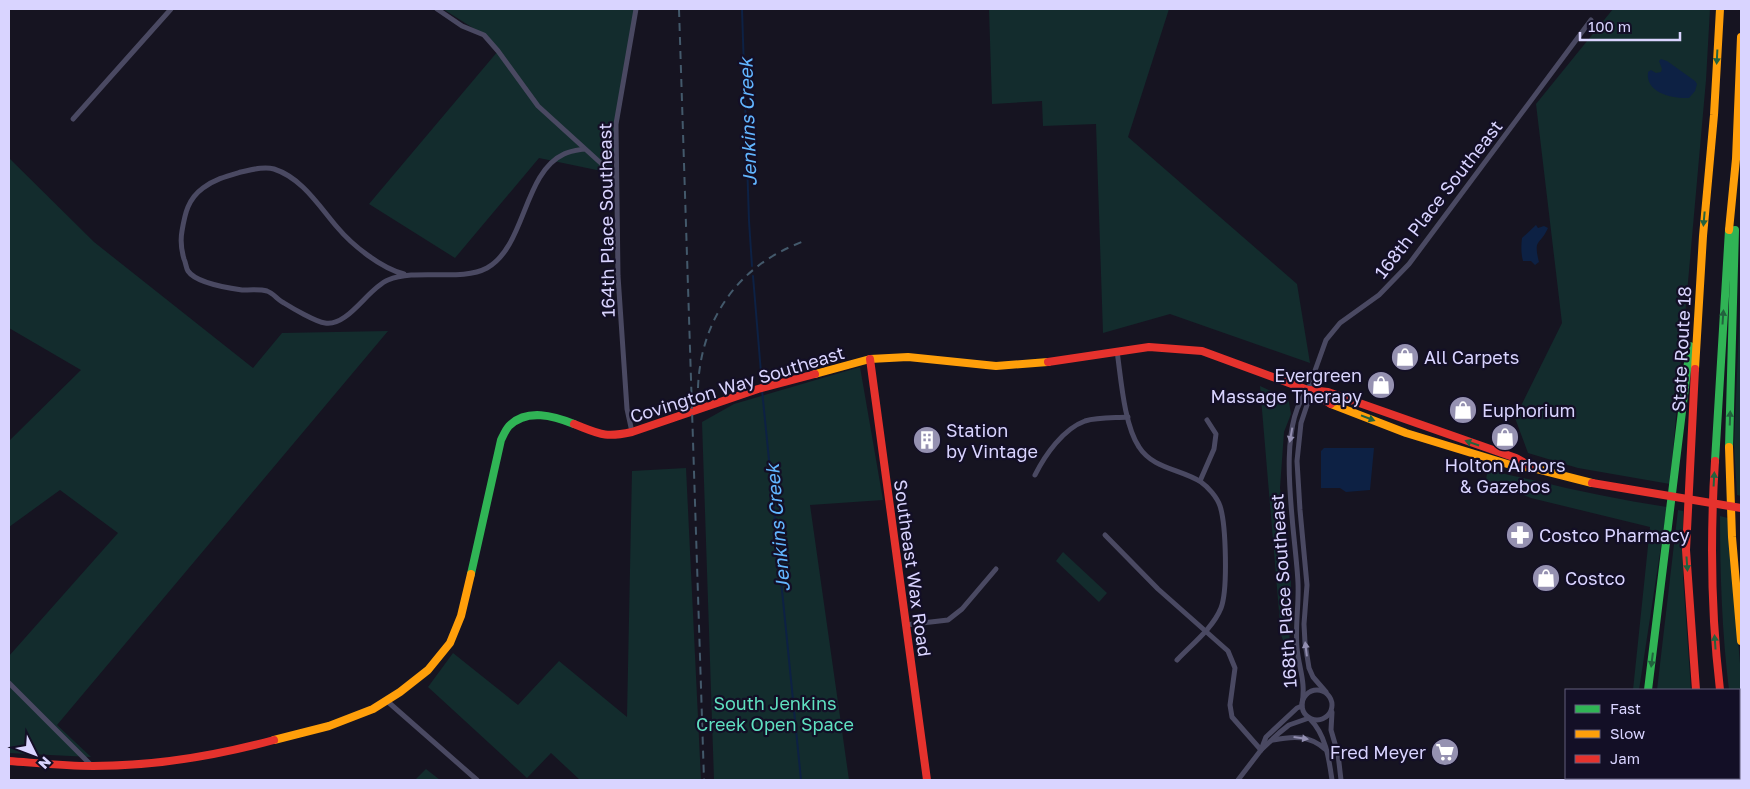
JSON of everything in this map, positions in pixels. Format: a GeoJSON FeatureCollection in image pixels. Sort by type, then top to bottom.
{"type":"FeatureCollection","features":[{"type":"Feature","properties":{"kind":"main road","name":"State Route 18"},"geometry":{"type":"LineString","coordinates":[[1696,689],[1686,550],[1696,338],[1714,116],[1720,9]]}},
{"type":"Feature","properties":{"kind":"main road"},"geometry":{"type":"LineString","coordinates":[[1741,37],[1736,159],[1734,317],[1729,432],[1734,567],[1741,641]]}},
{"type":"Feature","properties":{"kind":"main road"},"geometry":{"type":"LineString","coordinates":[[1720,689],[1714,639],[1711,522],[1728,249],[1736,159]]}},
{"type":"Feature","properties":{"kind":"main road"},"geometry":{"type":"LineString","coordinates":[[1648,689],[1703,236]]}},
{"type":"Feature","properties":{"kind":"main road","name":"Covington Way Southeast"},"geometry":{"type":"LineString","coordinates":[[387,701],[416,680],[436,661],[450,643],[458,627],[498,448],[505,432],[516,420],[530,415],[556,417],[603,435],[614,436],[632,432],[758,389],[870,359],[908,357],[996,366],[1018,366],[1149,347],[1202,351],[1308,390],[1324,401],[1406,433],[1514,466],[1534,468],[1598,485],[1646,494],[1741,508]]}},
{"type":"Feature","properties":{"kind":"main road","name":"Southeast Wax Road"},"geometry":{"type":"LineString","coordinates":[[870,359],[927,780]]}},
{"type":"Feature","properties":{"kind":"main road","name":"Covington Way Southeast"},"geometry":{"type":"LineString","coordinates":[[1308,390],[1328,392],[1516,458],[1534,468]]}},
{"type":"Feature","properties":{"kind":"main road"},"geometry":{"type":"LineString","coordinates":[[1406,433],[1427,435],[1448,441],[1452,436]]}},
{"type":"Feature","properties":{"kind":"main road"},"geometry":{"type":"LineString","coordinates":[[9,761],[92,766],[132,765],[212,755],[329,726],[358,716],[387,701]]}},
{"type":"Feature","properties":{"kind":"street"},"geometry":{"type":"LineString","coordinates":[[73,119],[172,9]]}},
{"type":"Feature","properties":{"kind":"street"},"geometry":{"type":"LineString","coordinates":[[437,9],[462,26],[484,35],[538,106],[615,176]]}},
{"type":"Feature","properties":{"kind":"street","name":"164th Place Southeast"},"geometry":{"type":"LineString","coordinates":[[632,432],[626,400],[618,276],[615,176],[616,124],[636,9]]}},
{"type":"Feature","properties":{"kind":"street","name":"168th Place Southeast"},"geometry":{"type":"LineString","coordinates":[[1326,692],[1315,680],[1309,668],[1305,643],[1306,585],[1297,461],[1299,431],[1308,402],[1308,390],[1322,346],[1330,334],[1345,319],[1379,295],[1404,269],[1591,20]]}},
{"type":"Feature","properties":{"kind":"street"},"geometry":{"type":"LineString","coordinates":[[404,274],[387,280],[372,290],[347,316],[336,322],[326,323],[284,303],[267,291],[240,290],[198,281],[188,272],[180,244],[184,213],[195,194],[217,179],[255,169],[275,169],[291,178],[311,194],[347,238],[392,271],[404,274],[472,273],[486,268],[505,252],[545,169],[564,154],[584,149]]}},
{"type":"Feature","properties":{"kind":"street"},"geometry":{"type":"LineString","coordinates":[[1117,351],[1128,418],[1133,437],[1144,454],[1154,462],[1200,482],[1208,488],[1220,505],[1224,539],[1225,578],[1222,606],[1216,618],[1205,632],[1177,660]]}},
{"type":"Feature","properties":{"kind":"street","name":"168th Place Southeast"},"geometry":{"type":"LineString","coordinates":[[1302,705],[1304,685],[1297,649],[1298,586],[1288,464],[1289,440],[1294,416],[1301,398],[1308,390]]}},
{"type":"Feature","properties":{"kind":"street"},"geometry":{"type":"LineString","coordinates":[[1036,475],[1041,462],[1048,453],[1071,430],[1084,421],[1128,418]]}},
{"type":"Feature","properties":{"kind":"street"},"geometry":{"type":"LineString","coordinates":[[1200,482],[1214,449],[1216,434],[1207,420]]}},
{"type":"Feature","properties":{"kind":"street"},"geometry":{"type":"LineString","coordinates":[[1105,535],[1158,589],[1228,651],[1233,662],[1235,676],[1230,704],[1232,717],[1261,750]]}},
{"type":"Feature","properties":{"kind":"street"},"geometry":{"type":"LineString","coordinates":[[905,624],[948,620],[962,609],[996,569]]}},
{"type":"Feature","properties":{"kind":"street"},"geometry":{"type":"LineString","coordinates":[[9,683],[92,766]]}},
{"type":"Feature","properties":{"kind":"street"},"geometry":{"type":"LineString","coordinates":[[1332,780],[1322,733],[1304,712],[1302,705],[1303,699],[1309,692],[1317,690],[1326,692],[1332,700],[1331,730],[1338,754],[1340,780]]}},
{"type":"Feature","properties":{"kind":"street"},"geometry":{"type":"LineString","coordinates":[[387,701],[477,780]]}},
{"type":"Feature","properties":{"kind":"street"},"geometry":{"type":"LineString","coordinates":[[1261,750],[1266,737],[1302,705]]}},
{"type":"Feature","properties":{"kind":"street"},"geometry":{"type":"LineString","coordinates":[[1238,780],[1261,750],[1289,725],[1309,718],[1314,720],[1323,719],[1332,710]]}},
{"type":"Feature","properties":{"kind":"street"},"geometry":{"type":"LineString","coordinates":[[1272,740],[1303,737],[1327,750]]}},
{"type":"Feature","properties":{"kind":"green space"},"geometry":{"type":"Polygon","coordinates":[[[443,9],[636,9],[611,173],[539,158],[455,258],[369,204],[498,51],[484,35],[443,9]]]}},
{"type":"Feature","properties":{"kind":"green space"},"geometry":{"type":"Polygon","coordinates":[[[989,9],[1169,9],[1128,137],[1297,284],[1310,363],[1170,314],[1103,333],[1096,124],[1043,126],[1042,101],[992,104],[989,9]]]}},
{"type":"Feature","properties":{"kind":"green space"},"geometry":{"type":"Polygon","coordinates":[[[1613,9],[1710,9],[1706,80],[1670,484],[1578,468],[1528,453],[1515,418],[1562,323],[1536,104],[1613,9]]]}},
{"type":"Feature","properties":{"kind":"green space"},"geometry":{"type":"Polygon","coordinates":[[[9,158],[94,242],[253,368],[282,333],[388,331],[57,725],[91,757],[9,753],[9,656],[118,533],[60,490],[9,527],[9,441],[81,370],[9,328],[9,158]]]}},
{"type":"Feature","properties":{"kind":"green space"},"geometry":{"type":"Polygon","coordinates":[[[1741,280],[1741,496],[1737,495],[1734,444],[1741,280]]]}},
{"type":"Feature","properties":{"kind":"green space","name":"South Jenkins Creek Open Space"},"geometry":{"type":"Polygon","coordinates":[[[860,367],[883,500],[810,505],[849,780],[714,780],[702,422],[734,404],[860,367]]]}},
{"type":"Feature","properties":{"kind":"green space"},"geometry":{"type":"Polygon","coordinates":[[[1260,386],[1286,398],[1289,402],[1291,414],[1284,432],[1280,488],[1291,580],[1289,656],[1281,635],[1260,386]]]}},
{"type":"Feature","properties":{"kind":"green space"},"geometry":{"type":"Polygon","coordinates":[[[686,468],[701,780],[580,780],[551,753],[527,778],[428,687],[453,653],[518,705],[559,661],[627,717],[632,471],[686,468]]]}},
{"type":"Feature","properties":{"kind":"green space"},"geometry":{"type":"Polygon","coordinates":[[[1492,470],[1583,492],[1667,507],[1639,689],[1633,689],[1650,527],[1531,498],[1486,480],[1487,473],[1492,470]]]}},
{"type":"Feature","properties":{"kind":"green space"},"geometry":{"type":"Polygon","coordinates":[[[1678,510],[1683,511],[1683,577],[1691,689],[1657,689],[1678,510]]]}},
{"type":"Feature","properties":{"kind":"green space"},"geometry":{"type":"Polygon","coordinates":[[[1720,516],[1728,518],[1741,676],[1741,780],[1732,780],[1740,779],[1740,689],[1729,689],[1720,560],[1720,516]]]}},
{"type":"Feature","properties":{"kind":"green space"},"geometry":{"type":"Polygon","coordinates":[[[1063,552],[1107,593],[1099,602],[1056,561],[1063,552]]]}},
{"type":"Feature","properties":{"kind":"green space"},"geometry":{"type":"Polygon","coordinates":[[[426,769],[440,780],[415,780],[426,769]]]}},
{"type":"Feature","properties":{"kind":"green space"},"geometry":{"type":"Polygon","coordinates":[[[1646,779],[1704,779],[1704,780],[1646,779]]]}},
{"type":"Feature","properties":{"kind":"water"},"geometry":{"type":"Polygon","coordinates":[[[1661,59],[1667,61],[1695,81],[1697,84],[1695,91],[1689,98],[1668,96],[1655,90],[1651,85],[1648,79],[1648,72],[1651,70],[1656,73],[1661,72],[1662,69],[1659,61],[1661,59]]]}},
{"type":"Feature","properties":{"kind":"water"},"geometry":{"type":"Polygon","coordinates":[[[1536,225],[1538,228],[1544,226],[1548,228],[1537,245],[1539,262],[1535,265],[1531,261],[1523,261],[1521,247],[1522,238],[1536,225]]]}},
{"type":"Feature","properties":{"kind":"water"},"geometry":{"type":"Polygon","coordinates":[[[1324,448],[1374,448],[1370,490],[1346,492],[1340,488],[1321,488],[1321,451],[1324,448]]]}},
{"type":"Feature","properties":{"kind":"waterway","name":"Jenkins Creek"},"geometry":{"type":"LineString","coordinates":[[742,9],[752,266]]}},
{"type":"Feature","properties":{"kind":"waterway","name":"Jenkins Creek"},"geometry":{"type":"LineString","coordinates":[[753,276],[762,385]]}},
{"type":"Feature","properties":{"kind":"waterway","name":"Jenkins Creek"},"geometry":{"type":"LineString","coordinates":[[762,390],[801,780]]}},
{"type":"Feature","properties":{"kind":"railway"},"geometry":{"type":"LineString","coordinates":[[679,9],[704,780]]}},
{"type":"Feature","properties":{"kind":"railway"},"geometry":{"type":"LineString","coordinates":[[698,388],[704,347],[711,328],[731,293],[744,278],[760,265],[781,251],[806,240]]}},
{"type":"Feature","properties":{"kind":"traffic: fast"},"geometry":{"type":"LineString","coordinates":[[1715,461],[1729,230]]}},
{"type":"Feature","properties":{"kind":"traffic: fast"},"geometry":{"type":"LineString","coordinates":[[1729,447],[1735,230]]}},
{"type":"Feature","properties":{"kind":"traffic: fast"},"geometry":{"type":"LineString","coordinates":[[1648,689],[1690,346]]}},
{"type":"Feature","properties":{"kind":"traffic: fast"},"geometry":{"type":"LineString","coordinates":[[471,574],[501,440],[509,426],[516,420],[532,415],[549,416],[574,424]]}},
{"type":"Feature","properties":{"kind":"traffic: slow"},"geometry":{"type":"LineString","coordinates":[[1695,369],[1720,9]]}},
{"type":"Feature","properties":{"kind":"traffic: slow"},"geometry":{"type":"LineString","coordinates":[[1729,230],[1736,159],[1741,37]]}},
{"type":"Feature","properties":{"kind":"traffic: slow"},"geometry":{"type":"LineString","coordinates":[[815,374],[870,359],[908,357],[996,366],[1048,362]]}},
{"type":"Feature","properties":{"kind":"traffic: slow"},"geometry":{"type":"LineString","coordinates":[[1331,404],[1406,433],[1514,466],[1533,468],[1592,483]]}},
{"type":"Feature","properties":{"kind":"traffic: slow"},"geometry":{"type":"LineString","coordinates":[[1729,447],[1732,537],[1741,641]]}},
{"type":"Feature","properties":{"kind":"traffic: slow"},"geometry":{"type":"LineString","coordinates":[[274,740],[329,726],[373,709],[400,692],[428,670],[450,643],[461,616],[471,574]]}},
{"type":"Feature","properties":{"kind":"traffic: jam"},"geometry":{"type":"LineString","coordinates":[[1048,362],[1149,347],[1202,351],[1308,390],[1331,404]]}},
{"type":"Feature","properties":{"kind":"traffic: jam"},"geometry":{"type":"LineString","coordinates":[[870,359],[927,780]]}},
{"type":"Feature","properties":{"kind":"traffic: jam"},"geometry":{"type":"LineString","coordinates":[[1695,369],[1686,550],[1696,689]]}},
{"type":"Feature","properties":{"kind":"traffic: jam"},"geometry":{"type":"LineString","coordinates":[[574,424],[608,435],[632,432],[758,389],[815,374]]}},
{"type":"Feature","properties":{"kind":"traffic: jam"},"geometry":{"type":"LineString","coordinates":[[1310,390],[1328,392],[1516,458],[1530,466]]}},
{"type":"Feature","properties":{"kind":"traffic: jam"},"geometry":{"type":"LineString","coordinates":[[1715,461],[1712,576],[1720,689]]}},
{"type":"Feature","properties":{"kind":"traffic: jam"},"geometry":{"type":"LineString","coordinates":[[1592,483],[1741,508]]}},
{"type":"Feature","properties":{"kind":"traffic: jam"},"geometry":{"type":"LineString","coordinates":[[9,761],[82,766],[116,766],[184,759],[274,740]]}},
{"type":"Feature","properties":{"kind":"place","name":"All Carpets"},"geometry":{"type":"Point","coordinates":[1405,357]}},
{"type":"Feature","properties":{"kind":"place","name":"Evergreen Massage Therapy"},"geometry":{"type":"Point","coordinates":[1381,385]}},
{"type":"Feature","properties":{"kind":"place","name":"Euphorium"},"geometry":{"type":"Point","coordinates":[1463,410]}},
{"type":"Feature","properties":{"kind":"place","name":"Holton Arbors & Gazebos"},"geometry":{"type":"Point","coordinates":[1505,437]}},
{"type":"Feature","properties":{"kind":"place","name":"Station by Vintage"},"geometry":{"type":"Point","coordinates":[927,440]}},
{"type":"Feature","properties":{"kind":"place","name":"Costco Pharmacy"},"geometry":{"type":"Point","coordinates":[1520,535]}},
{"type":"Feature","properties":{"kind":"place","name":"Costco"},"geometry":{"type":"Point","coordinates":[1546,578]}},
{"type":"Feature","properties":{"kind":"place","name":"Fred Meyer"},"geometry":{"type":"Point","coordinates":[1445,752]}}]}
